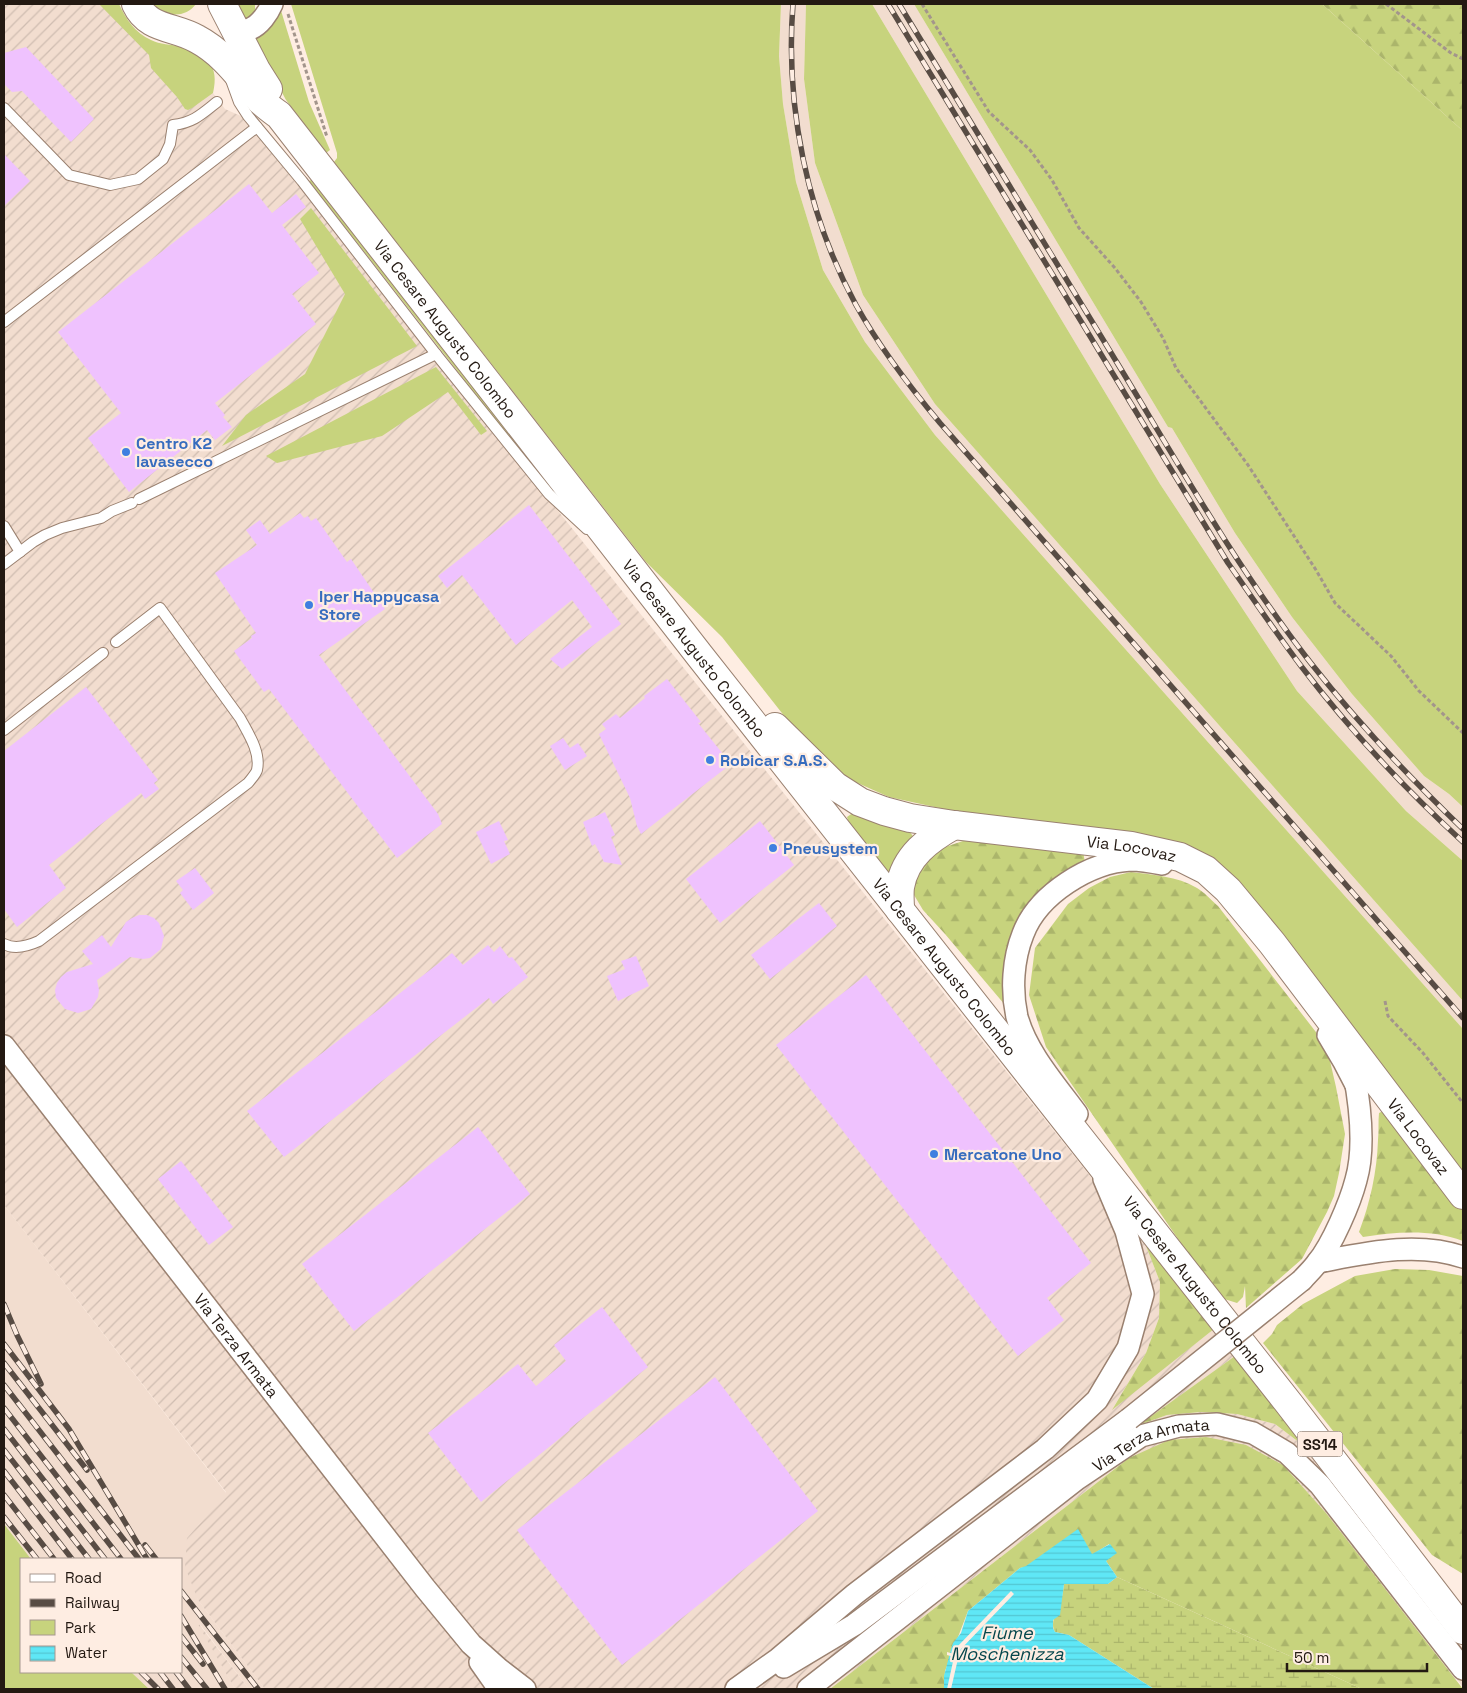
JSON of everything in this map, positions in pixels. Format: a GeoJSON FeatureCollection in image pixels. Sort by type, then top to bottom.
{"type":"FeatureCollection","features":[{"type":"Feature","properties":{"kind":"main road","name":"Via Cesare Augusto Colombo"},"geometry":{"type":"LineString","coordinates":[[136,4],[143,15],[151,22],[197,39],[216,50],[262,102],[268,121],[320,166],[700,656],[1463,1630]]}},
{"type":"Feature","properties":{"kind":"main road"},"geometry":{"type":"LineString","coordinates":[[172,29],[183,28],[193,24],[202,18],[212,4]]}},
{"type":"Feature","properties":{"kind":"main road","name":"Via Cesare Augusto Colombo"},"geometry":{"type":"LineString","coordinates":[[222,4],[256,70],[273,97],[268,121]]}},
{"type":"Feature","properties":{"kind":"main road","name":"Via Locovaz"},"geometry":{"type":"LineString","coordinates":[[700,656],[835,786],[860,802],[910,818],[1131,846],[1180,857],[1206,870],[1234,898],[1272,943],[1349,1042],[1463,1195]]}},
{"type":"Feature","properties":{"kind":"main road"},"geometry":{"type":"LineString","coordinates":[[900,910],[900,887],[907,865],[915,853],[931,838],[954,825]]}},
{"type":"Feature","properties":{"kind":"main road"},"geometry":{"type":"LineString","coordinates":[[1420,1574],[1463,1597]]}},
{"type":"Feature","properties":{"kind":"street"},"geometry":{"type":"LineString","coordinates":[[234,28],[250,29],[267,14],[280,8]]}},
{"type":"Feature","properties":{"kind":"street","name":"Via Locovaz"},"geometry":{"type":"LineString","coordinates":[[1120,1191],[1089,1131],[1027,1042],[1017,1016],[1014,963],[1023,932],[1036,911],[1074,877],[1131,860],[1166,864],[1191,875],[1211,888],[1231,910],[1330,1039],[1357,1087]]}},
{"type":"Feature","properties":{"kind":"street","name":"Via Terza Armata"},"geometry":{"type":"LineString","coordinates":[[741,1689],[773,1674],[854,1625],[1129,1419],[1302,1280],[1318,1262],[1345,1210],[1356,1179],[1360,1149],[1357,1087],[1349,1042]]}},
{"type":"Feature","properties":{"kind":"street","name":"Via Terza Armata"},"geometry":{"type":"LineString","coordinates":[[4,1046],[425,1588],[471,1644],[525,1689]]}},
{"type":"Feature","properties":{"kind":"street"},"geometry":{"type":"LineString","coordinates":[[736,1689],[778,1658],[855,1594],[1045,1449],[1098,1400],[1128,1348],[1143,1294],[1126,1232],[1096,1161]]}},
{"type":"Feature","properties":{"kind":"street"},"geometry":{"type":"LineString","coordinates":[[1318,1262],[1390,1250],[1420,1249],[1451,1253],[1463,1258]]}},
{"type":"Feature","properties":{"kind":"street","name":"Via Terza Armata"},"geometry":{"type":"LineString","coordinates":[[808,1689],[1077,1479],[1141,1436],[1179,1426],[1217,1424],[1254,1433],[1287,1453],[1320,1485],[1463,1669]]}},
{"type":"Feature","properties":{"kind":"street","name":"Via Terza Armata"},"geometry":{"type":"LineString","coordinates":[[792,1689],[854,1625]]}},
{"type":"Feature","properties":{"kind":"street","name":"Via Terza Armata"},"geometry":{"type":"LineString","coordinates":[[471,1644],[482,1665],[499,1689]]}},
{"type":"Feature","properties":{"kind":"lane"},"geometry":{"type":"LineString","coordinates":[[4,108],[69,174],[110,185],[138,179],[163,159],[170,144],[173,125],[194,120],[218,102]]}},
{"type":"Feature","properties":{"kind":"lane"},"geometry":{"type":"LineString","coordinates":[[4,322],[268,121],[308,189],[436,354],[549,494],[584,527],[624,556]]}},
{"type":"Feature","properties":{"kind":"lane"},"geometry":{"type":"LineString","coordinates":[[4,564],[33,542],[62,528],[101,518],[436,354]]}},
{"type":"Feature","properties":{"kind":"lane"},"geometry":{"type":"LineString","coordinates":[[4,526],[20,552]]}},
{"type":"Feature","properties":{"kind":"lane"},"geometry":{"type":"LineString","coordinates":[[4,944],[7,946],[25,947],[39,941],[248,783],[257,771],[257,757],[251,738],[240,718],[160,608],[116,642]]}},
{"type":"Feature","properties":{"kind":"lane"},"geometry":{"type":"LineString","coordinates":[[4,730],[103,652]]}},
{"type":"Feature","properties":{"kind":"path"},"geometry":{"type":"LineString","coordinates":[[922,4],[989,112],[1030,150],[1052,180],[1079,228],[1115,268],[1141,302],[1163,338],[1176,368],[1248,465],[1316,570],[1335,603],[1391,656],[1419,691],[1463,733]]}},
{"type":"Feature","properties":{"kind":"path"},"geometry":{"type":"LineString","coordinates":[[1386,4],[1451,53],[1463,59]]}},
{"type":"Feature","properties":{"kind":"path"},"geometry":{"type":"LineString","coordinates":[[280,8],[334,154],[320,166]]}},
{"type":"Feature","properties":{"kind":"path"},"geometry":{"type":"LineString","coordinates":[[1385,1001],[1388,1016],[1423,1053],[1463,1103]]}},
{"type":"Feature","properties":{"kind":"shaded area"},"geometry":{"type":"Polygon","coordinates":[[[4,4],[115,4],[128,28],[213,93],[225,109],[243,117],[1146,1246],[1160,1282],[1159,1318],[1146,1353],[1113,1408],[1214,1329],[1235,1356],[1141,1424],[1167,1415],[1201,1412],[1237,1414],[1275,1424],[1304,1446],[1463,1654],[1463,1687],[1326,1513],[1283,1465],[1129,1458],[830,1689],[265,1689],[198,1600],[185,1567],[187,1538],[226,1492],[4,1205],[4,4]]]}},
{"type":"Feature","properties":{"kind":"shaded area"},"geometry":{"type":"Polygon","coordinates":[[[781,4],[806,4],[804,79],[815,163],[863,295],[935,404],[1463,1001],[1463,1029],[935,435],[865,342],[823,270],[796,182],[783,104],[779,56],[781,4]]]}},
{"type":"Feature","properties":{"kind":"shaded area"},"geometry":{"type":"Polygon","coordinates":[[[872,4],[914,4],[1168,427],[1172,428],[1235,533],[1292,617],[1352,694],[1424,776],[1463,807],[1463,861],[1406,811],[1297,691],[1160,484],[872,4]]]}},
{"type":"Feature","properties":{"kind":"shaded area"},"geometry":{"type":"Polygon","coordinates":[[[4,1205],[226,1493],[187,1538],[198,1600],[265,1689],[249,1689],[199,1623],[235,1689],[149,1689],[132,1673],[182,1673],[182,1558],[30,1558],[4,1524],[4,1205]]]}},
{"type":"Feature","properties":{"kind":"shaded area"},"geometry":{"type":"Polygon","coordinates":[[[195,1619],[249,1689],[235,1689],[195,1619]]]}},
{"type":"Feature","properties":{"kind":"green space"},"geometry":{"type":"Polygon","coordinates":[[[99,4],[119,4],[140,34],[154,42],[177,46],[204,57],[213,68],[215,83],[213,93],[192,108],[185,109],[177,97],[151,68],[149,55],[99,4]]]}},
{"type":"Feature","properties":{"kind":"green space"},"geometry":{"type":"Polygon","coordinates":[[[152,4],[196,4],[186,12],[168,14],[152,4]]]}},
{"type":"Feature","properties":{"kind":"green space"},"geometry":{"type":"Polygon","coordinates":[[[234,4],[255,4],[255,13],[244,22],[234,4]]]}},
{"type":"Feature","properties":{"kind":"green space"},"geometry":{"type":"Polygon","coordinates":[[[279,4],[309,102],[330,150],[326,153],[286,100],[254,40],[279,4]]]}},
{"type":"Feature","properties":{"kind":"green space"},"geometry":{"type":"Polygon","coordinates":[[[291,4],[781,4],[779,56],[783,104],[796,182],[823,270],[865,342],[935,435],[1463,1029],[1463,1175],[1193,850],[1150,836],[953,811],[889,797],[833,772],[800,736],[722,637],[646,562],[334,162],[337,158],[337,153],[291,4]]]}},
{"type":"Feature","properties":{"kind":"green space"},"geometry":{"type":"Polygon","coordinates":[[[806,4],[872,4],[1160,484],[1297,691],[1406,811],[1463,861],[1463,1001],[935,404],[863,295],[815,163],[804,79],[806,4]]]}},
{"type":"Feature","properties":{"kind":"green space"},"geometry":{"type":"Polygon","coordinates":[[[914,4],[1322,4],[1463,131],[1463,807],[1424,776],[1352,694],[1292,617],[1235,533],[1172,428],[1168,427],[914,4]]]}},
{"type":"Feature","properties":{"kind":"green space"},"geometry":{"type":"Polygon","coordinates":[[[1322,4],[1463,4],[1463,131],[1322,4]]]}},
{"type":"Feature","properties":{"kind":"green space"},"geometry":{"type":"Polygon","coordinates":[[[311,180],[540,473],[538,474],[309,181],[311,180]]]}},
{"type":"Feature","properties":{"kind":"green space"},"geometry":{"type":"Polygon","coordinates":[[[311,208],[417,346],[222,446],[246,415],[305,374],[345,294],[300,219],[311,208]]]}},
{"type":"Feature","properties":{"kind":"green space"},"geometry":{"type":"Polygon","coordinates":[[[436,367],[487,431],[481,435],[448,392],[382,436],[277,463],[266,456],[436,367]]]}},
{"type":"Feature","properties":{"kind":"green space"},"geometry":{"type":"Polygon","coordinates":[[[854,812],[907,828],[915,839],[893,873],[887,872],[850,827],[847,817],[854,812]]]}},
{"type":"Feature","properties":{"kind":"green space"},"geometry":{"type":"Polygon","coordinates":[[[969,839],[1083,851],[1085,863],[1057,880],[1005,1005],[923,910],[911,890],[914,875],[936,850],[969,839]]]}},
{"type":"Feature","properties":{"kind":"green space"},"geometry":{"type":"Polygon","coordinates":[[[1131,872],[1165,877],[1189,884],[1200,890],[1218,906],[1319,1036],[1330,1061],[1345,1134],[1334,1196],[1302,1259],[1246,1308],[1245,1286],[1243,1297],[1237,1303],[1218,1297],[1046,1047],[1029,995],[1035,948],[1068,904],[1089,888],[1110,877],[1131,872]]]}},
{"type":"Feature","properties":{"kind":"green space"},"geometry":{"type":"Polygon","coordinates":[[[1385,1110],[1463,1205],[1463,1241],[1426,1233],[1363,1237],[1359,1232],[1370,1199],[1374,1176],[1379,1113],[1385,1110]]]}},
{"type":"Feature","properties":{"kind":"green space"},"geometry":{"type":"Polygon","coordinates":[[[1146,1246],[1214,1329],[1112,1410],[1146,1353],[1159,1318],[1160,1282],[1146,1246]]]}},
{"type":"Feature","properties":{"kind":"green space"},"geometry":{"type":"Polygon","coordinates":[[[1395,1269],[1429,1270],[1463,1276],[1463,1574],[1432,1555],[1263,1343],[1272,1334],[1277,1325],[1303,1304],[1355,1276],[1395,1269]]]}},
{"type":"Feature","properties":{"kind":"green space"},"geometry":{"type":"Polygon","coordinates":[[[1235,1356],[1304,1446],[1275,1424],[1237,1414],[1201,1412],[1167,1415],[1139,1425],[1235,1356]]]}},
{"type":"Feature","properties":{"kind":"green space"},"geometry":{"type":"Polygon","coordinates":[[[1206,1437],[1246,1445],[1283,1465],[1326,1513],[1463,1689],[1362,1689],[1117,1577],[1106,1561],[1109,1544],[1092,1555],[1020,1568],[968,1611],[945,1671],[944,1689],[830,1689],[1129,1458],[1169,1440],[1206,1437]]]}},
{"type":"Feature","properties":{"kind":"green space"},"geometry":{"type":"Polygon","coordinates":[[[4,1524],[30,1558],[20,1558],[20,1673],[132,1673],[149,1689],[4,1689],[4,1524]]]}},
{"type":"Feature","properties":{"kind":"green space"},"geometry":{"type":"Polygon","coordinates":[[[1117,1577],[1362,1689],[1154,1689],[1069,1635],[1055,1632],[1053,1628],[1053,1620],[1062,1598],[1064,1584],[1108,1584],[1117,1577]]]}},
{"type":"Feature","properties":{"kind":"water","name":"Fiume Moschenizza"},"geometry":{"type":"Polygon","coordinates":[[[1078,1529],[1092,1554],[1110,1544],[1117,1553],[1106,1561],[1117,1577],[1108,1584],[1064,1584],[1060,1615],[1053,1620],[1053,1628],[1055,1632],[1069,1635],[1154,1689],[944,1689],[944,1676],[951,1649],[961,1633],[968,1611],[1020,1568],[1026,1566],[1078,1529]]]}},
{"type":"Feature","properties":{"kind":"pier"},"geometry":{"type":"Polygon","coordinates":[[[1011,1591],[1014,1594],[960,1650],[951,1689],[947,1689],[954,1657],[947,1655],[947,1652],[954,1654],[957,1647],[1011,1591]]]}},
{"type":"Feature","properties":{"kind":"building"},"geometry":{"type":"Polygon","coordinates":[[[26,47],[94,119],[71,142],[22,91],[12,92],[4,84],[4,53],[26,47]]]}},
{"type":"Feature","properties":{"kind":"building"},"geometry":{"type":"Polygon","coordinates":[[[4,154],[30,181],[4,206],[4,154]]]}},
{"type":"Feature","properties":{"kind":"building"},"geometry":{"type":"Polygon","coordinates":[[[249,184],[272,213],[296,194],[306,207],[282,225],[319,273],[292,294],[316,324],[215,403],[225,415],[223,417],[232,427],[215,440],[207,430],[129,492],[88,438],[121,413],[58,332],[249,184]]]}},
{"type":"Feature","properties":{"kind":"building"},"geometry":{"type":"Polygon","coordinates":[[[529,505],[621,624],[562,669],[550,659],[592,627],[572,600],[516,645],[462,575],[447,588],[438,576],[529,505]]]}},
{"type":"Feature","properties":{"kind":"building"},"geometry":{"type":"Polygon","coordinates":[[[300,513],[304,518],[308,516],[311,521],[316,518],[347,562],[351,559],[385,609],[319,655],[438,814],[442,824],[397,858],[269,689],[264,692],[234,651],[256,633],[215,573],[257,545],[246,530],[260,520],[270,534],[300,513]]]}},
{"type":"Feature","properties":{"kind":"building"},"geometry":{"type":"Polygon","coordinates":[[[667,679],[701,722],[698,723],[731,764],[641,834],[630,798],[599,734],[606,729],[602,724],[616,714],[620,718],[645,698],[644,696],[667,679]]]}},
{"type":"Feature","properties":{"kind":"building"},"geometry":{"type":"Polygon","coordinates":[[[86,687],[158,780],[154,783],[159,789],[145,799],[141,793],[49,865],[66,888],[17,927],[4,909],[4,751],[86,687]]]}},
{"type":"Feature","properties":{"kind":"building"},"geometry":{"type":"Polygon","coordinates":[[[563,738],[570,748],[578,743],[587,756],[565,770],[550,746],[563,738]]]}},
{"type":"Feature","properties":{"kind":"building"},"geometry":{"type":"Polygon","coordinates":[[[605,812],[615,835],[611,837],[622,865],[604,862],[595,844],[592,846],[583,822],[605,812]]]}},
{"type":"Feature","properties":{"kind":"building"},"geometry":{"type":"Polygon","coordinates":[[[499,821],[508,840],[504,841],[510,854],[491,864],[476,832],[499,821]]]}},
{"type":"Feature","properties":{"kind":"building"},"geometry":{"type":"Polygon","coordinates":[[[760,821],[794,865],[720,923],[686,879],[760,821]]]}},
{"type":"Feature","properties":{"kind":"building"},"geometry":{"type":"Polygon","coordinates":[[[195,868],[214,893],[193,910],[180,893],[183,890],[176,881],[195,868]]]}},
{"type":"Feature","properties":{"kind":"building"},"geometry":{"type":"Polygon","coordinates":[[[819,903],[837,926],[770,979],[751,955],[819,903]]]}},
{"type":"Feature","properties":{"kind":"building"},"geometry":{"type":"Polygon","coordinates":[[[139,915],[147,915],[159,923],[164,936],[161,949],[150,958],[130,957],[97,980],[98,997],[91,1009],[78,1013],[65,1009],[56,998],[55,990],[61,977],[67,972],[93,964],[82,951],[102,935],[111,947],[126,922],[139,915]]]}},
{"type":"Feature","properties":{"kind":"building"},"geometry":{"type":"Polygon","coordinates":[[[488,945],[494,952],[500,946],[509,958],[512,957],[528,977],[493,1004],[489,998],[284,1157],[247,1111],[452,953],[463,965],[488,945]]]}},
{"type":"Feature","properties":{"kind":"building"},"geometry":{"type":"Polygon","coordinates":[[[636,956],[649,986],[618,1001],[607,976],[625,969],[621,961],[636,956]]]}},
{"type":"Feature","properties":{"kind":"building","name":"Mercatone Uno"},"geometry":{"type":"Polygon","coordinates":[[[866,975],[1091,1263],[1047,1298],[1064,1320],[1018,1356],[776,1045],[866,975]]]}},
{"type":"Feature","properties":{"kind":"building"},"geometry":{"type":"Polygon","coordinates":[[[478,1127],[530,1194],[354,1331],[302,1264],[478,1127]]]}},
{"type":"Feature","properties":{"kind":"building"},"geometry":{"type":"Polygon","coordinates":[[[181,1161],[233,1227],[209,1245],[158,1179],[181,1161]]]}},
{"type":"Feature","properties":{"kind":"building"},"geometry":{"type":"Polygon","coordinates":[[[602,1307],[648,1367],[481,1502],[428,1433],[518,1364],[536,1386],[566,1361],[554,1345],[602,1307]]]}},
{"type":"Feature","properties":{"kind":"building"},"geometry":{"type":"Polygon","coordinates":[[[715,1377],[818,1511],[622,1665],[517,1530],[715,1377]]]}},
{"type":"Feature","properties":{"kind":"railway"},"geometry":{"type":"LineString","coordinates":[[793,4],[791,43],[796,120],[812,197],[824,234],[839,270],[856,305],[875,336],[906,381],[940,423],[1463,1018]]}},
{"type":"Feature","properties":{"kind":"railway"},"geometry":{"type":"LineString","coordinates":[[888,4],[1228,563],[1291,653],[1338,712],[1398,779],[1463,842]]}},
{"type":"Feature","properties":{"kind":"railway"},"geometry":{"type":"LineString","coordinates":[[899,4],[1185,476],[1258,590],[1310,662],[1346,706],[1422,789],[1463,829]]}},
{"type":"Feature","properties":{"kind":"railway"},"geometry":{"type":"LineString","coordinates":[[4,1304],[41,1384]]}},
{"type":"Feature","properties":{"kind":"railway"},"geometry":{"type":"LineString","coordinates":[[4,1344],[69,1429],[146,1558]]}},
{"type":"Feature","properties":{"kind":"railway"},"geometry":{"type":"LineString","coordinates":[[4,1363],[87,1470]]}},
{"type":"Feature","properties":{"kind":"railway"},"geometry":{"type":"LineString","coordinates":[[4,1385],[138,1558]]}},
{"type":"Feature","properties":{"kind":"railway"},"geometry":{"type":"LineString","coordinates":[[4,1408],[120,1558]]}},
{"type":"Feature","properties":{"kind":"railway"},"geometry":{"type":"LineString","coordinates":[[4,1429],[104,1558]]}},
{"type":"Feature","properties":{"kind":"railway"},"geometry":{"type":"LineString","coordinates":[[4,1450],[88,1558]]}},
{"type":"Feature","properties":{"kind":"railway"},"geometry":{"type":"LineString","coordinates":[[4,1471],[71,1558]]}},
{"type":"Feature","properties":{"kind":"railway"},"geometry":{"type":"LineString","coordinates":[[4,1495],[53,1558]]}},
{"type":"Feature","properties":{"kind":"railway"},"geometry":{"type":"LineString","coordinates":[[4,1517],[36,1558]]}},
{"type":"Feature","properties":{"kind":"railway"},"geometry":{"type":"LineString","coordinates":[[145,1545],[155,1558]]}},
{"type":"Feature","properties":{"kind":"railway"},"geometry":{"type":"LineString","coordinates":[[182,1592],[258,1689]]}},
{"type":"Feature","properties":{"kind":"railway"},"geometry":{"type":"LineString","coordinates":[[182,1618],[225,1689]]}},
{"type":"Feature","properties":{"kind":"railway"},"geometry":{"type":"LineString","coordinates":[[182,1637],[203,1664]]}},
{"type":"Feature","properties":{"kind":"railway"},"geometry":{"type":"LineString","coordinates":[[182,1658],[207,1689]]}},
{"type":"Feature","properties":{"kind":"railway"},"geometry":{"type":"LineString","coordinates":[[142,1673],[158,1689]]}},
{"type":"Feature","properties":{"kind":"railway"},"geometry":{"type":"LineString","coordinates":[[161,1673],[173,1689]]}},
{"type":"Feature","properties":{"kind":"railway"},"geometry":{"type":"LineString","coordinates":[[177,1673],[189,1689]]}},
{"type":"Feature","properties":{"kind":"place","name":"Centro K2 lavasecco"},"geometry":{"type":"Point","coordinates":[126,452]}},
{"type":"Feature","properties":{"kind":"place","name":"Iper Happycasa Store"},"geometry":{"type":"Point","coordinates":[309,605]}},
{"type":"Feature","properties":{"kind":"place","name":"Robicar S.A.S."},"geometry":{"type":"Point","coordinates":[710,760]}},
{"type":"Feature","properties":{"kind":"place","name":"Pneusystem"},"geometry":{"type":"Point","coordinates":[773,848]}},
{"type":"Feature","properties":{"kind":"place","name":"Mercatone Uno"},"geometry":{"type":"Point","coordinates":[934,1154]}}]}
